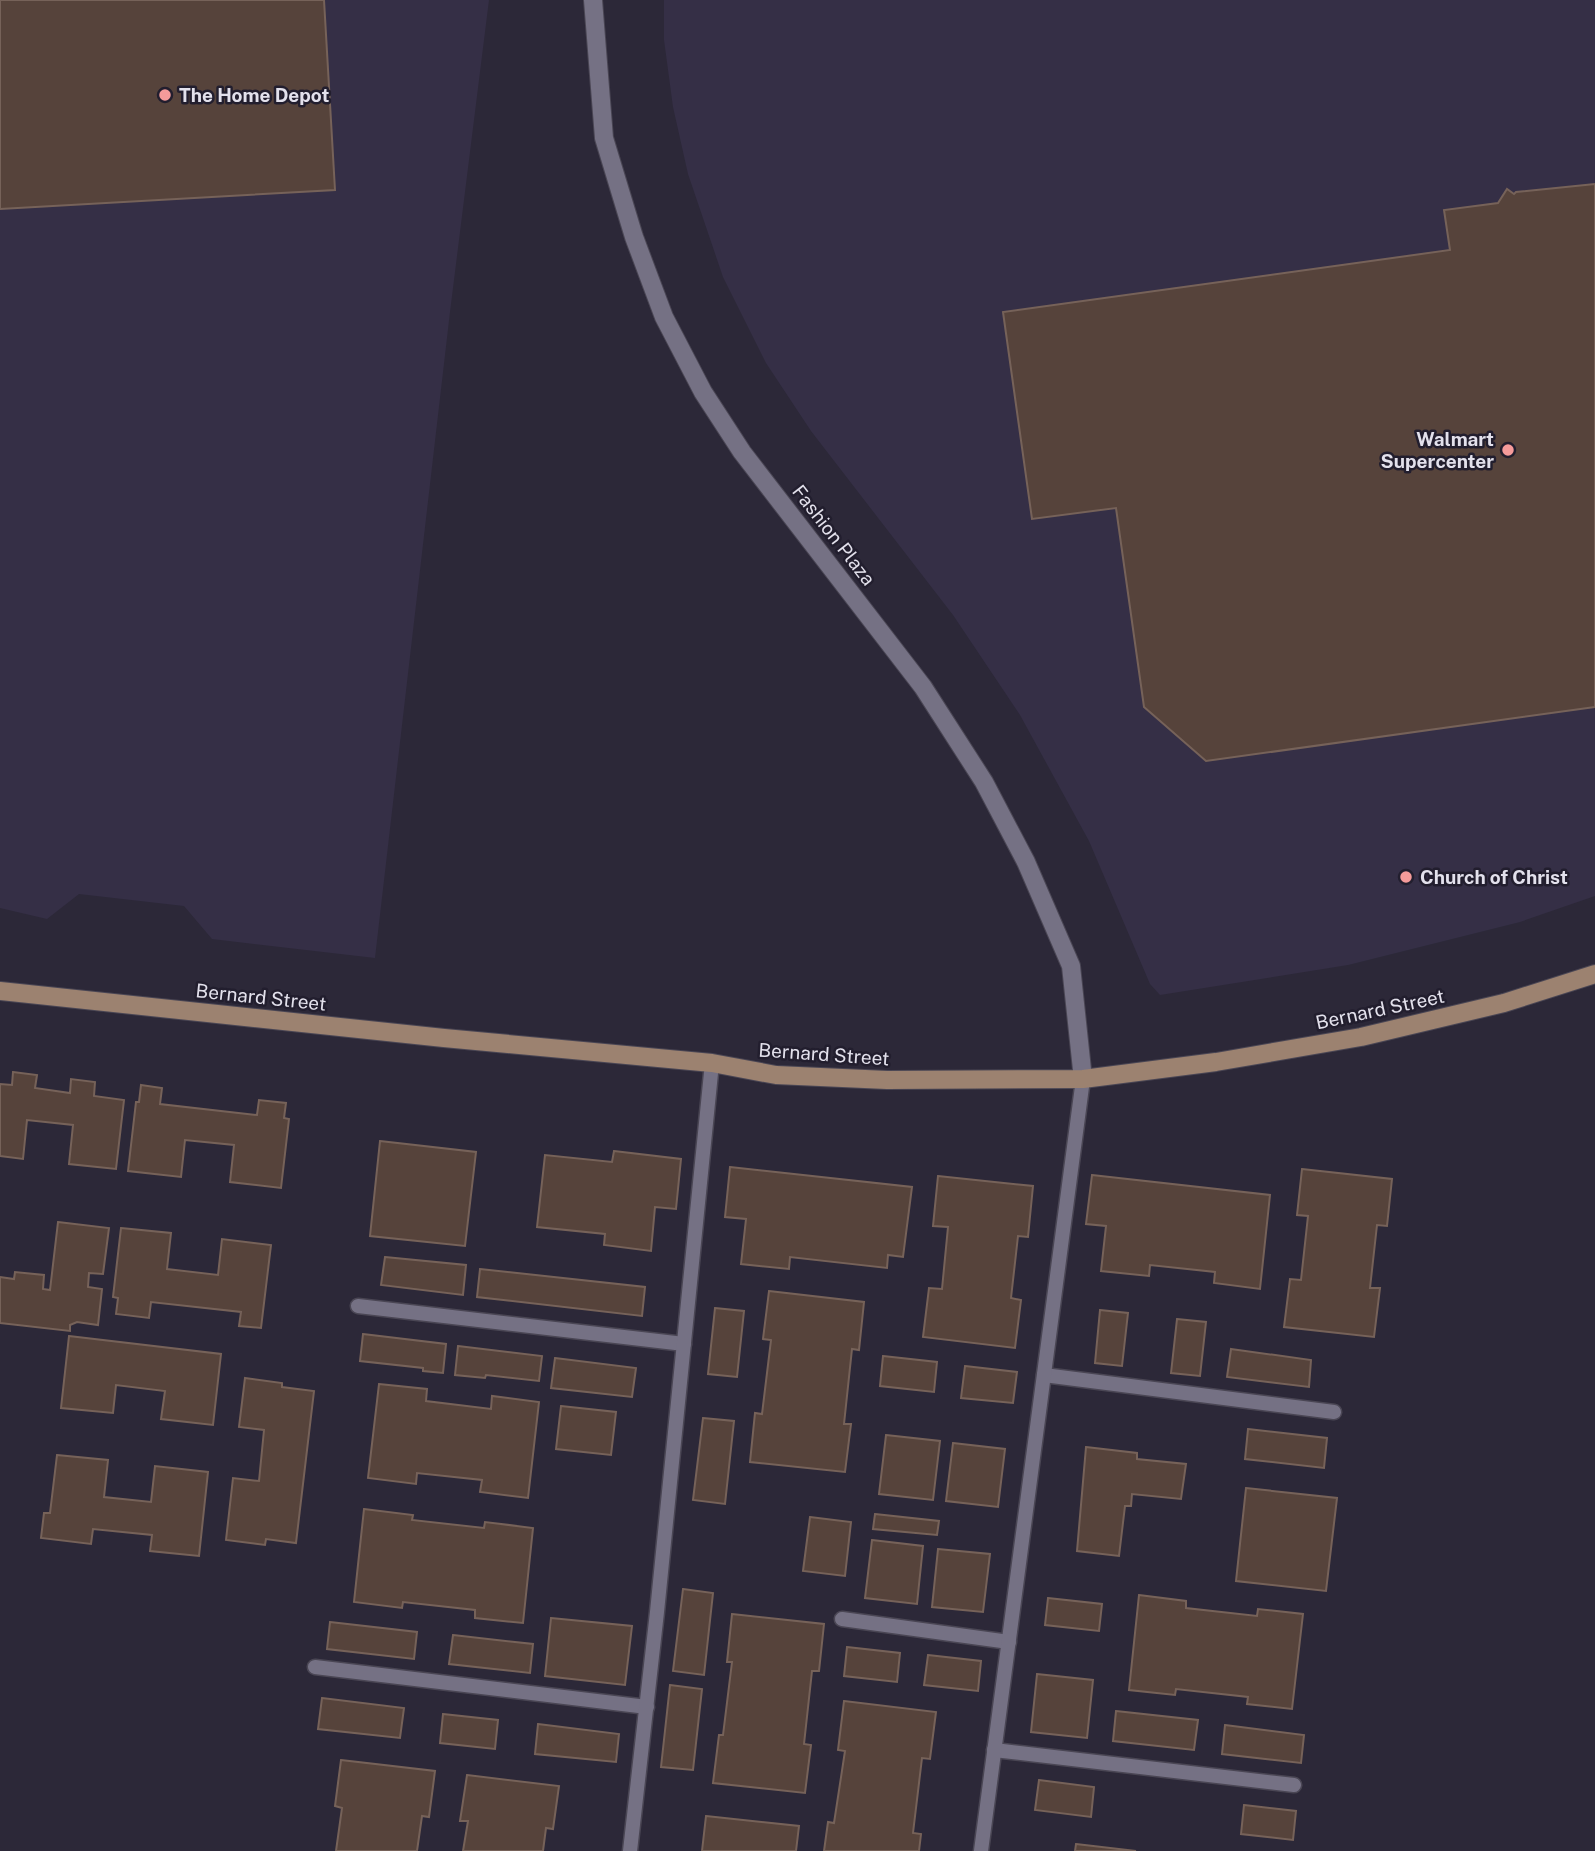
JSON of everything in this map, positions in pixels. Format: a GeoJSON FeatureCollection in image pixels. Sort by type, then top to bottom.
{"type":"FeatureCollection","features":[{"type":"Feature","properties":{"kind":"street","name":"Fashion Plaza"},"geometry":{"type":"LineString","coordinates":[[593,0],[604,138],[634,237],[664,317],[704,392],[742,452],[923,687],[984,782],[1026,862],[1070,966],[1083,1079]]}},
{"type":"Feature","properties":{"kind":"street","name":"Bernard Street"},"geometry":{"type":"LineString","coordinates":[[0,990],[443,1038],[712,1063],[776,1075],[887,1080],[1083,1079],[1216,1062],[1361,1037],[1504,1003],[1595,974]]}},
{"type":"Feature","properties":{"kind":"lane"},"geometry":{"type":"LineString","coordinates":[[630,1851],[712,1063]]}},
{"type":"Feature","properties":{"kind":"lane"},"geometry":{"type":"LineString","coordinates":[[981,1851],[1083,1079]]}},
{"type":"Feature","properties":{"kind":"lane"},"geometry":{"type":"LineString","coordinates":[[358,1306],[684,1345]]}},
{"type":"Feature","properties":{"kind":"lane"},"geometry":{"type":"LineString","coordinates":[[1044,1375],[1334,1412]]}},
{"type":"Feature","properties":{"kind":"lane"},"geometry":{"type":"LineString","coordinates":[[842,1619],[1009,1642]]}},
{"type":"Feature","properties":{"kind":"lane"},"geometry":{"type":"LineString","coordinates":[[315,1667],[647,1707]]}},
{"type":"Feature","properties":{"kind":"lane"},"geometry":{"type":"LineString","coordinates":[[994,1750],[1294,1785]]}},
{"type":"Feature","properties":{"kind":"shaded area"},"geometry":{"type":"Polygon","coordinates":[[[0,0],[489,0],[375,958],[212,939],[184,906],[79,894],[47,919],[0,908],[0,0]]]}},
{"type":"Feature","properties":{"kind":"shaded area"},"geometry":{"type":"Polygon","coordinates":[[[664,0],[1595,0],[1595,896],[1520,922],[1348,965],[1160,995],[1150,984],[1089,841],[1020,715],[953,615],[811,431],[766,363],[723,277],[688,174],[673,107],[664,40],[664,0]]]}},
{"type":"Feature","properties":{"kind":"building","name":"The Home Depot"},"geometry":{"type":"Polygon","coordinates":[[[0,0],[324,0],[335,190],[0,209],[0,0]]]}},
{"type":"Feature","properties":{"kind":"building"},"geometry":{"type":"Polygon","coordinates":[[[1595,184],[1595,707],[1206,761],[1144,707],[1116,508],[1032,519],[1003,312],[1450,250],[1444,210],[1498,203],[1507,189],[1514,194],[1595,184]]]}},
{"type":"Feature","properties":{"kind":"building"},"geometry":{"type":"Polygon","coordinates":[[[13,1072],[37,1075],[35,1088],[70,1093],[71,1079],[95,1082],[94,1096],[124,1100],[116,1169],[69,1164],[73,1125],[27,1120],[23,1159],[0,1156],[0,1084],[12,1085],[13,1072]]]}},
{"type":"Feature","properties":{"kind":"building"},"geometry":{"type":"Polygon","coordinates":[[[141,1085],[162,1088],[160,1104],[257,1115],[259,1100],[286,1103],[284,1118],[289,1119],[281,1188],[230,1182],[234,1145],[185,1140],[181,1177],[128,1171],[136,1102],[139,1102],[141,1085]]]}},
{"type":"Feature","properties":{"kind":"building"},"geometry":{"type":"Polygon","coordinates":[[[380,1141],[476,1152],[465,1246],[370,1236],[380,1141]]]}},
{"type":"Feature","properties":{"kind":"building"},"geometry":{"type":"Polygon","coordinates":[[[614,1151],[681,1159],[676,1209],[655,1207],[651,1251],[604,1245],[605,1234],[537,1227],[545,1155],[612,1162],[614,1151]]]}},
{"type":"Feature","properties":{"kind":"building"},"geometry":{"type":"Polygon","coordinates":[[[730,1167],[912,1187],[903,1257],[888,1255],[887,1268],[790,1257],[789,1269],[741,1264],[746,1219],[725,1217],[730,1167]]]}},
{"type":"Feature","properties":{"kind":"building"},"geometry":{"type":"Polygon","coordinates":[[[1302,1169],[1392,1179],[1387,1226],[1377,1225],[1370,1288],[1380,1288],[1374,1337],[1284,1327],[1290,1279],[1301,1280],[1308,1216],[1297,1215],[1302,1169]]]}},
{"type":"Feature","properties":{"kind":"building"},"geometry":{"type":"Polygon","coordinates":[[[1092,1175],[1270,1195],[1260,1289],[1214,1283],[1215,1272],[1150,1265],[1149,1276],[1101,1271],[1106,1226],[1086,1224],[1092,1175]]]}},
{"type":"Feature","properties":{"kind":"building"},"geometry":{"type":"Polygon","coordinates":[[[938,1176],[1033,1186],[1028,1237],[1018,1236],[1011,1298],[1021,1300],[1015,1348],[923,1337],[929,1288],[942,1289],[948,1227],[933,1226],[938,1176]]]}},
{"type":"Feature","properties":{"kind":"building"},"geometry":{"type":"Polygon","coordinates":[[[58,1222],[109,1228],[103,1274],[89,1273],[88,1287],[102,1289],[98,1325],[77,1322],[70,1325],[70,1331],[0,1323],[0,1277],[14,1279],[15,1272],[44,1275],[43,1289],[50,1290],[58,1222]]]}},
{"type":"Feature","properties":{"kind":"building"},"geometry":{"type":"Polygon","coordinates":[[[121,1228],[171,1233],[167,1269],[218,1275],[222,1239],[271,1245],[261,1328],[239,1326],[241,1312],[151,1302],[149,1318],[116,1314],[118,1298],[113,1297],[121,1228]]]}},
{"type":"Feature","properties":{"kind":"building"},"geometry":{"type":"Polygon","coordinates":[[[385,1257],[466,1265],[463,1295],[381,1285],[385,1257]]]}},
{"type":"Feature","properties":{"kind":"building"},"geometry":{"type":"Polygon","coordinates":[[[480,1269],[645,1287],[642,1316],[477,1297],[480,1269]]]}},
{"type":"Feature","properties":{"kind":"building"},"geometry":{"type":"Polygon","coordinates":[[[769,1291],[864,1302],[859,1350],[852,1349],[844,1424],[851,1424],[845,1472],[750,1462],[755,1413],[762,1414],[771,1340],[763,1339],[769,1291]]]}},
{"type":"Feature","properties":{"kind":"building"},"geometry":{"type":"Polygon","coordinates":[[[715,1308],[744,1311],[737,1377],[708,1374],[715,1308]]]}},
{"type":"Feature","properties":{"kind":"building"},"geometry":{"type":"Polygon","coordinates":[[[1100,1310],[1128,1313],[1122,1366],[1095,1363],[1100,1310]]]}},
{"type":"Feature","properties":{"kind":"building"},"geometry":{"type":"Polygon","coordinates":[[[1177,1319],[1206,1322],[1200,1376],[1171,1373],[1177,1319]]]}},
{"type":"Feature","properties":{"kind":"building"},"geometry":{"type":"Polygon","coordinates":[[[363,1334],[446,1344],[443,1373],[360,1361],[363,1334]]]}},
{"type":"Feature","properties":{"kind":"building"},"geometry":{"type":"Polygon","coordinates":[[[69,1336],[221,1354],[213,1425],[161,1419],[165,1391],[116,1385],[113,1413],[61,1408],[69,1336]]]}},
{"type":"Feature","properties":{"kind":"building"},"geometry":{"type":"Polygon","coordinates":[[[458,1346],[542,1356],[539,1381],[486,1375],[485,1378],[455,1375],[458,1346]]]}},
{"type":"Feature","properties":{"kind":"building"},"geometry":{"type":"Polygon","coordinates":[[[1231,1349],[1311,1360],[1309,1387],[1227,1377],[1231,1349]]]}},
{"type":"Feature","properties":{"kind":"building"},"geometry":{"type":"Polygon","coordinates":[[[883,1356],[937,1362],[934,1392],[880,1386],[883,1356]]]}},
{"type":"Feature","properties":{"kind":"building"},"geometry":{"type":"Polygon","coordinates":[[[555,1358],[636,1368],[632,1397],[551,1388],[555,1358]]]}},
{"type":"Feature","properties":{"kind":"building"},"geometry":{"type":"Polygon","coordinates":[[[965,1366],[1017,1372],[1013,1403],[961,1398],[965,1366]]]}},
{"type":"Feature","properties":{"kind":"building"},"geometry":{"type":"Polygon","coordinates":[[[245,1378],[314,1391],[296,1543],[266,1539],[265,1545],[226,1540],[233,1478],[259,1481],[264,1430],[239,1427],[245,1378]]]}},
{"type":"Feature","properties":{"kind":"building"},"geometry":{"type":"Polygon","coordinates":[[[379,1384],[427,1389],[426,1401],[491,1409],[492,1396],[539,1402],[528,1498],[480,1492],[482,1480],[417,1473],[416,1484],[368,1478],[379,1384]]]}},
{"type":"Feature","properties":{"kind":"building"},"geometry":{"type":"Polygon","coordinates":[[[561,1406],[616,1412],[611,1455],[556,1449],[561,1406]]]}},
{"type":"Feature","properties":{"kind":"building"},"geometry":{"type":"Polygon","coordinates":[[[703,1418],[734,1421],[725,1504],[693,1500],[703,1418]]]}},
{"type":"Feature","properties":{"kind":"building"},"geometry":{"type":"Polygon","coordinates":[[[1248,1429],[1327,1438],[1324,1468],[1245,1459],[1248,1429]]]}},
{"type":"Feature","properties":{"kind":"building"},"geometry":{"type":"Polygon","coordinates":[[[886,1435],[940,1441],[933,1500],[879,1494],[886,1435]]]}},
{"type":"Feature","properties":{"kind":"building"},"geometry":{"type":"Polygon","coordinates":[[[953,1443],[1005,1449],[998,1507],[946,1501],[953,1443]]]}},
{"type":"Feature","properties":{"kind":"building"},"geometry":{"type":"Polygon","coordinates":[[[1086,1447],[1137,1453],[1137,1459],[1186,1464],[1181,1499],[1132,1494],[1131,1506],[1125,1506],[1119,1556],[1077,1551],[1086,1447]]]}},
{"type":"Feature","properties":{"kind":"building"},"geometry":{"type":"Polygon","coordinates":[[[57,1455],[108,1460],[104,1497],[151,1502],[155,1466],[208,1472],[199,1556],[150,1551],[152,1535],[93,1529],[91,1544],[41,1538],[44,1513],[50,1513],[57,1455]]]}},
{"type":"Feature","properties":{"kind":"building"},"geometry":{"type":"Polygon","coordinates":[[[1246,1488],[1337,1498],[1326,1591],[1236,1581],[1246,1488]]]}},
{"type":"Feature","properties":{"kind":"building"},"geometry":{"type":"Polygon","coordinates":[[[364,1509],[413,1515],[412,1520],[484,1528],[485,1522],[533,1528],[523,1623],[475,1618],[475,1610],[403,1602],[402,1608],[354,1602],[364,1509]]]}},
{"type":"Feature","properties":{"kind":"building"},"geometry":{"type":"Polygon","coordinates":[[[875,1514],[939,1521],[937,1535],[873,1529],[875,1514]]]}},
{"type":"Feature","properties":{"kind":"building"},"geometry":{"type":"Polygon","coordinates":[[[810,1517],[851,1522],[845,1576],[803,1571],[810,1517]]]}},
{"type":"Feature","properties":{"kind":"building"},"geometry":{"type":"Polygon","coordinates":[[[872,1540],[923,1546],[917,1604],[865,1598],[872,1540]]]}},
{"type":"Feature","properties":{"kind":"building"},"geometry":{"type":"Polygon","coordinates":[[[938,1549],[990,1554],[983,1612],[932,1607],[938,1549]]]}},
{"type":"Feature","properties":{"kind":"building"},"geometry":{"type":"Polygon","coordinates":[[[683,1589],[713,1593],[704,1675],[673,1671],[683,1589]]]}},
{"type":"Feature","properties":{"kind":"building"},"geometry":{"type":"Polygon","coordinates":[[[1139,1595],[1186,1601],[1186,1608],[1257,1616],[1258,1609],[1303,1614],[1292,1709],[1247,1704],[1248,1697],[1176,1689],[1175,1695],[1129,1690],[1139,1595]]]}},
{"type":"Feature","properties":{"kind":"building"},"geometry":{"type":"Polygon","coordinates":[[[1048,1598],[1102,1604],[1099,1631],[1045,1625],[1048,1598]]]}},
{"type":"Feature","properties":{"kind":"building"},"geometry":{"type":"Polygon","coordinates":[[[732,1614],[824,1624],[819,1671],[812,1671],[804,1744],[811,1745],[805,1793],[713,1783],[719,1735],[723,1735],[732,1662],[727,1662],[732,1614]]]}},
{"type":"Feature","properties":{"kind":"building"},"geometry":{"type":"Polygon","coordinates":[[[551,1618],[632,1626],[625,1685],[545,1676],[551,1618]]]}},
{"type":"Feature","properties":{"kind":"building"},"geometry":{"type":"Polygon","coordinates":[[[330,1622],[417,1632],[414,1659],[327,1649],[330,1622]]]}},
{"type":"Feature","properties":{"kind":"building"},"geometry":{"type":"Polygon","coordinates":[[[453,1635],[533,1644],[530,1673],[449,1664],[453,1635]]]}},
{"type":"Feature","properties":{"kind":"building"},"geometry":{"type":"Polygon","coordinates":[[[847,1647],[900,1653],[897,1682],[844,1676],[847,1647]]]}},
{"type":"Feature","properties":{"kind":"building"},"geometry":{"type":"Polygon","coordinates":[[[928,1655],[981,1661],[978,1691],[924,1685],[928,1655]]]}},
{"type":"Feature","properties":{"kind":"building"},"geometry":{"type":"Polygon","coordinates":[[[1037,1674],[1093,1680],[1087,1738],[1031,1732],[1037,1674]]]}},
{"type":"Feature","properties":{"kind":"building"},"geometry":{"type":"Polygon","coordinates":[[[670,1685],[702,1689],[693,1770],[661,1767],[670,1685]]]}},
{"type":"Feature","properties":{"kind":"building"},"geometry":{"type":"Polygon","coordinates":[[[322,1698],[404,1708],[400,1738],[318,1729],[322,1698]]]}},
{"type":"Feature","properties":{"kind":"building"},"geometry":{"type":"Polygon","coordinates":[[[844,1701],[936,1712],[930,1759],[922,1758],[913,1833],[921,1834],[919,1851],[824,1851],[828,1822],[834,1823],[845,1751],[838,1750],[844,1701]]]}},
{"type":"Feature","properties":{"kind":"building"},"geometry":{"type":"Polygon","coordinates":[[[1116,1711],[1198,1720],[1194,1750],[1113,1741],[1116,1711]]]}},
{"type":"Feature","properties":{"kind":"building"},"geometry":{"type":"Polygon","coordinates":[[[443,1714],[498,1720],[495,1749],[440,1743],[443,1714]]]}},
{"type":"Feature","properties":{"kind":"building"},"geometry":{"type":"Polygon","coordinates":[[[538,1724],[619,1734],[616,1762],[535,1754],[538,1724]]]}},
{"type":"Feature","properties":{"kind":"building"},"geometry":{"type":"Polygon","coordinates":[[[1225,1725],[1304,1735],[1301,1763],[1222,1754],[1225,1725]]]}},
{"type":"Feature","properties":{"kind":"building"},"geometry":{"type":"Polygon","coordinates":[[[341,1760],[435,1771],[429,1817],[422,1816],[417,1851],[336,1851],[342,1808],[335,1806],[341,1760]]]}},
{"type":"Feature","properties":{"kind":"building"},"geometry":{"type":"Polygon","coordinates":[[[467,1775],[559,1786],[553,1829],[546,1828],[543,1851],[463,1851],[468,1821],[460,1821],[467,1775]]]}},
{"type":"Feature","properties":{"kind":"building"},"geometry":{"type":"Polygon","coordinates":[[[1039,1780],[1094,1787],[1091,1817],[1035,1810],[1039,1780]]]}},
{"type":"Feature","properties":{"kind":"building"},"geometry":{"type":"Polygon","coordinates":[[[1244,1805],[1296,1811],[1293,1840],[1241,1834],[1244,1805]]]}},
{"type":"Feature","properties":{"kind":"building"},"geometry":{"type":"Polygon","coordinates":[[[706,1816],[799,1826],[796,1851],[702,1851],[706,1816]]]}},
{"type":"Feature","properties":{"kind":"building"},"geometry":{"type":"Polygon","coordinates":[[[1076,1844],[1136,1851],[1075,1851],[1076,1844]]]}},
{"type":"Feature","properties":{"kind":"place","name":"The Home Depot"},"geometry":{"type":"Point","coordinates":[165,95]}},
{"type":"Feature","properties":{"kind":"place","name":"Walmart Supercenter"},"geometry":{"type":"Point","coordinates":[1508,450]}},
{"type":"Feature","properties":{"kind":"place","name":"Church of Christ"},"geometry":{"type":"Point","coordinates":[1406,877]}}]}
